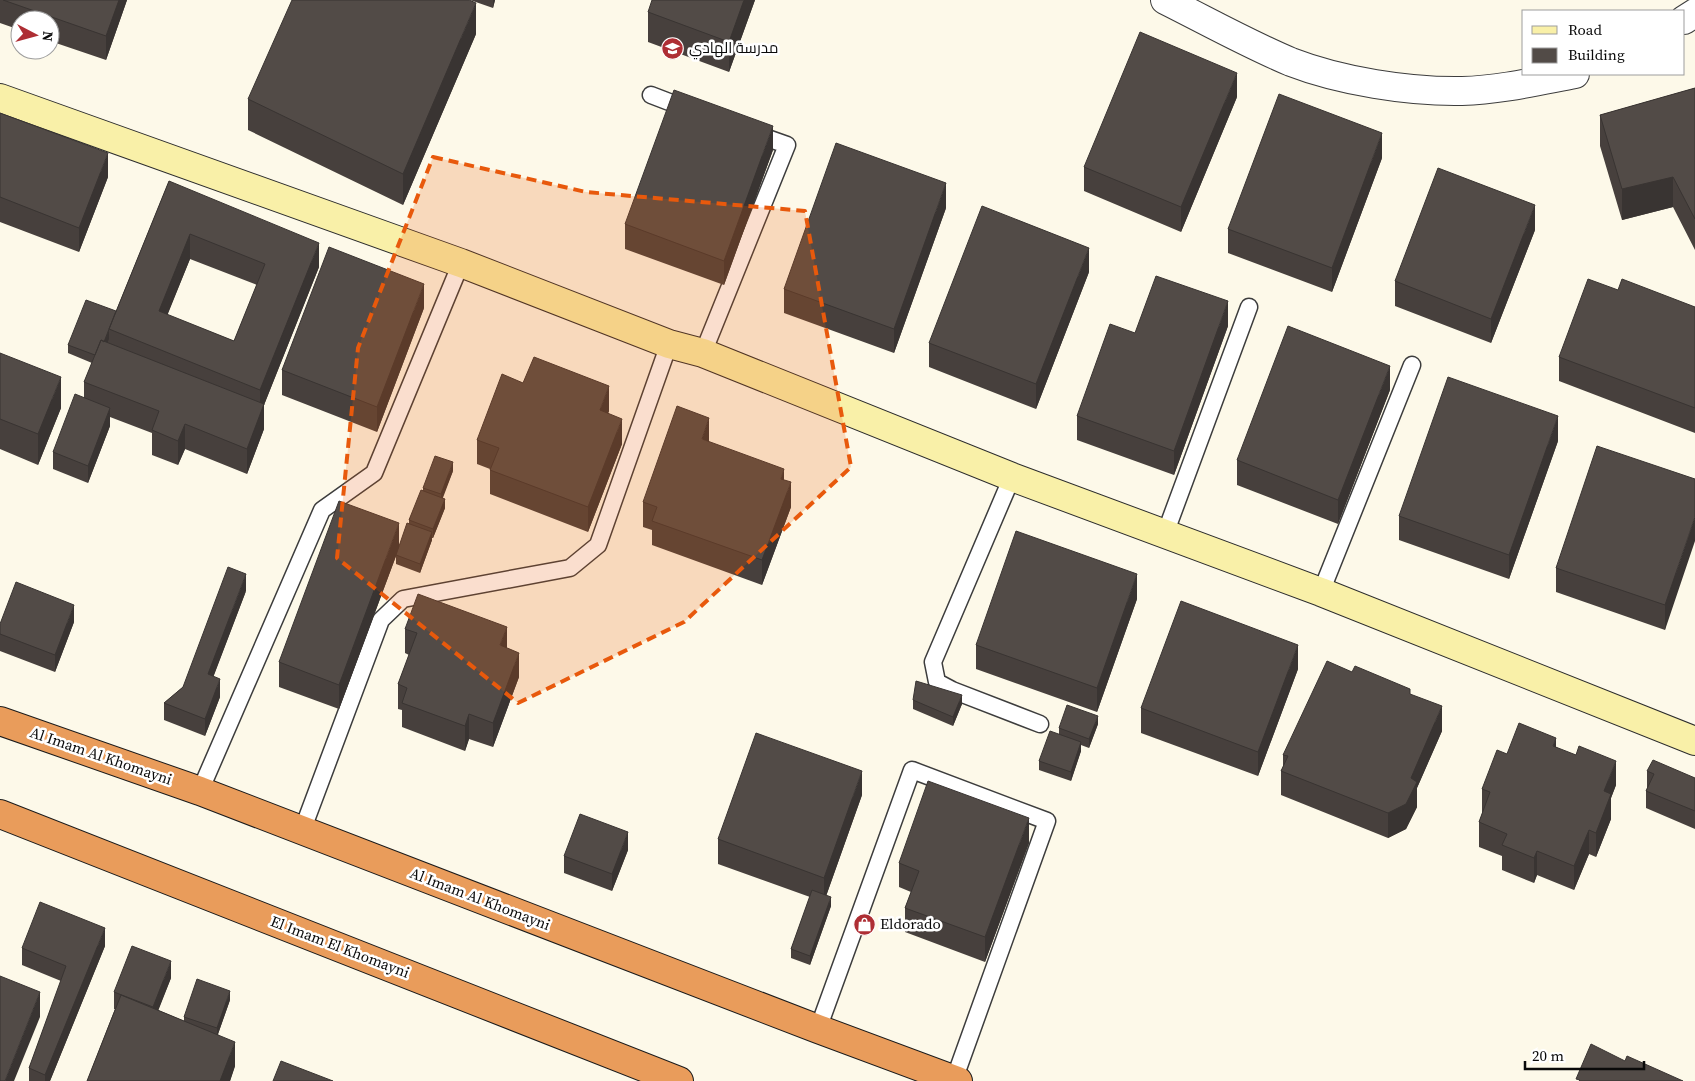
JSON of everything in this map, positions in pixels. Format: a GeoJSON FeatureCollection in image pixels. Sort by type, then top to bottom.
{"type":"FeatureCollection","features":[{"type":"Feature","properties":{"kind":"highway","name":"Al Imam Al Khomayni"},"geometry":{"type":"LineString","coordinates":[[0,721],[200,792],[956,1080]]}},
{"type":"Feature","properties":{"kind":"highway","name":"El Imam El Khomayni"},"geometry":{"type":"LineString","coordinates":[[0,814],[679,1081]]}},
{"type":"Feature","properties":{"kind":"street"},"geometry":{"type":"LineString","coordinates":[[1165,0],[1239,38],[1292,62],[1348,78],[1404,88],[1462,91],[1520,85],[1570,75]]}},
{"type":"Feature","properties":{"kind":"street"},"geometry":{"type":"LineString","coordinates":[[0,98],[461,263],[669,344],[703,353],[1012,477],[1321,592],[1695,741]]}},
{"type":"Feature","properties":{"kind":"lane"},"geometry":{"type":"LineString","coordinates":[[651,95],[706,115]]}},
{"type":"Feature","properties":{"kind":"lane"},"geometry":{"type":"LineString","coordinates":[[703,353],[787,145],[742,128]]}},
{"type":"Feature","properties":{"kind":"lane"},"geometry":{"type":"LineString","coordinates":[[200,792],[322,510],[374,473],[461,263]]}},
{"type":"Feature","properties":{"kind":"lane"},"geometry":{"type":"LineString","coordinates":[[1165,534],[1250,307]]}},
{"type":"Feature","properties":{"kind":"lane"},"geometry":{"type":"LineString","coordinates":[[302,831],[381,620],[403,599],[570,568],[598,545],[669,344]]}},
{"type":"Feature","properties":{"kind":"lane"},"geometry":{"type":"LineString","coordinates":[[1321,592],[1412,365]]}},
{"type":"Feature","properties":{"kind":"lane"},"geometry":{"type":"LineString","coordinates":[[1012,477],[933,662],[937,682],[952,690],[1040,724]]}},
{"type":"Feature","properties":{"kind":"lane"},"geometry":{"type":"LineString","coordinates":[[818,1029],[912,770],[1047,821],[956,1080]]}},
{"type":"Feature","properties":{"kind":"highlighted area"},"geometry":{"type":"Polygon","coordinates":[[[433,157],[586,192],[805,211],[851,467],[684,622],[518,703],[337,558],[358,348],[433,157]]]}},
{"type":"Feature","properties":{"kind":"building"},"geometry":{"type":"Polygon","coordinates":[[[3,0],[119,0],[106,36],[60,20],[60,10],[32,10],[3,0]]]}},
{"type":"Feature","properties":{"kind":"building"},"geometry":{"type":"Polygon","coordinates":[[[292,0],[469,0],[476,3],[403,174],[248,99],[292,0]]]}},
{"type":"Feature","properties":{"kind":"building"},"geometry":{"type":"Polygon","coordinates":[[[652,0],[744,0],[729,42],[648,12],[652,0]]]}},
{"type":"Feature","properties":{"kind":"building"},"geometry":{"type":"Polygon","coordinates":[[[1140,32],[1237,73],[1181,207],[1084,167],[1140,32]]]}},
{"type":"Feature","properties":{"kind":"building"},"geometry":{"type":"Polygon","coordinates":[[[1695,88],[1695,219],[1673,177],[1622,189],[1600,115],[1695,88]]]}},
{"type":"Feature","properties":{"kind":"building"},"geometry":{"type":"Polygon","coordinates":[[[674,90],[773,126],[724,261],[625,224],[674,90]]]}},
{"type":"Feature","properties":{"kind":"building"},"geometry":{"type":"Polygon","coordinates":[[[1279,94],[1382,133],[1332,268],[1228,229],[1279,94]]]}},
{"type":"Feature","properties":{"kind":"building"},"geometry":{"type":"Polygon","coordinates":[[[0,113],[108,153],[79,228],[0,197],[0,113]]]}},
{"type":"Feature","properties":{"kind":"building"},"geometry":{"type":"Polygon","coordinates":[[[836,143],[946,183],[894,329],[784,289],[836,143]]]}},
{"type":"Feature","properties":{"kind":"building"},"geometry":{"type":"Polygon","coordinates":[[[1438,168],[1535,205],[1491,319],[1395,281],[1438,168]]]}},
{"type":"Feature","properties":{"kind":"building"},"geometry":{"type":"Polygon","coordinates":[[[169,181],[319,243],[260,390],[109,329],[169,181]],[[190,234],[159,311],[234,341],[265,264],[190,234]]]}},
{"type":"Feature","properties":{"kind":"building"},"geometry":{"type":"Polygon","coordinates":[[[982,206],[1089,248],[1036,384],[929,343],[982,206]]]}},
{"type":"Feature","properties":{"kind":"building"},"geometry":{"type":"Polygon","coordinates":[[[329,247],[424,284],[377,407],[282,370],[329,247]]]}},
{"type":"Feature","properties":{"kind":"building"},"geometry":{"type":"Polygon","coordinates":[[[1156,276],[1228,301],[1174,451],[1077,416],[1110,324],[1135,333],[1156,276]]]}},
{"type":"Feature","properties":{"kind":"building"},"geometry":{"type":"Polygon","coordinates":[[[1588,279],[1618,290],[1622,279],[1695,307],[1695,408],[1559,357],[1588,279]]]}},
{"type":"Feature","properties":{"kind":"building"},"geometry":{"type":"Polygon","coordinates":[[[86,300],[116,311],[104,342],[101,340],[95,355],[68,345],[86,300]]]}},
{"type":"Feature","properties":{"kind":"building"},"geometry":{"type":"Polygon","coordinates":[[[1288,326],[1390,366],[1338,500],[1237,460],[1288,326]]]}},
{"type":"Feature","properties":{"kind":"building"},"geometry":{"type":"Polygon","coordinates":[[[101,340],[264,404],[247,449],[185,424],[178,441],[152,430],[159,411],[84,382],[101,340]]]}},
{"type":"Feature","properties":{"kind":"building"},"geometry":{"type":"Polygon","coordinates":[[[0,353],[61,377],[38,434],[0,419],[0,353]]]}},
{"type":"Feature","properties":{"kind":"building"},"geometry":{"type":"Polygon","coordinates":[[[534,357],[609,386],[600,410],[622,419],[588,507],[490,470],[499,448],[477,440],[502,374],[523,383],[534,357]]]}},
{"type":"Feature","properties":{"kind":"building"},"geometry":{"type":"Polygon","coordinates":[[[1448,377],[1558,416],[1509,555],[1399,516],[1448,377]]]}},
{"type":"Feature","properties":{"kind":"building"},"geometry":{"type":"Polygon","coordinates":[[[75,394],[110,408],[88,466],[53,452],[75,394]]]}},
{"type":"Feature","properties":{"kind":"building"},"geometry":{"type":"Polygon","coordinates":[[[677,406],[709,418],[702,439],[784,469],[781,479],[791,482],[762,560],[652,521],[657,507],[643,502],[677,406]]]}},
{"type":"Feature","properties":{"kind":"building"},"geometry":{"type":"Polygon","coordinates":[[[1597,446],[1695,479],[1695,517],[1665,605],[1556,568],[1597,446]]]}},
{"type":"Feature","properties":{"kind":"building"},"geometry":{"type":"Polygon","coordinates":[[[435,456],[453,462],[441,494],[423,488],[435,456]]]}},
{"type":"Feature","properties":{"kind":"building"},"geometry":{"type":"Polygon","coordinates":[[[421,490],[445,499],[433,529],[409,520],[421,490]]]}},
{"type":"Feature","properties":{"kind":"building"},"geometry":{"type":"Polygon","coordinates":[[[339,501],[399,523],[339,685],[279,662],[339,501]]]}},
{"type":"Feature","properties":{"kind":"building"},"geometry":{"type":"Polygon","coordinates":[[[407,523],[432,532],[420,564],[396,555],[407,523]]]}},
{"type":"Feature","properties":{"kind":"building"},"geometry":{"type":"Polygon","coordinates":[[[1016,531],[1137,574],[1097,688],[976,645],[1016,531]]]}},
{"type":"Feature","properties":{"kind":"building"},"geometry":{"type":"Polygon","coordinates":[[[228,567],[246,574],[208,674],[220,679],[205,719],[164,703],[183,687],[228,567]]]}},
{"type":"Feature","properties":{"kind":"building"},"geometry":{"type":"Polygon","coordinates":[[[16,582],[74,605],[55,655],[0,634],[0,624],[16,582]]]}},
{"type":"Feature","properties":{"kind":"building"},"geometry":{"type":"Polygon","coordinates":[[[418,594],[507,627],[500,645],[519,653],[493,723],[469,714],[465,726],[402,703],[407,688],[398,684],[417,633],[405,629],[418,594]]]}},
{"type":"Feature","properties":{"kind":"building"},"geometry":{"type":"Polygon","coordinates":[[[1181,601],[1298,645],[1258,752],[1141,708],[1181,601]]]}},
{"type":"Feature","properties":{"kind":"building"},"geometry":{"type":"Polygon","coordinates":[[[1327,661],[1352,672],[1355,666],[1410,689],[1410,694],[1442,706],[1411,778],[1417,782],[1406,804],[1388,813],[1281,771],[1288,756],[1283,755],[1327,661]]]}},
{"type":"Feature","properties":{"kind":"building"},"geometry":{"type":"Polygon","coordinates":[[[916,681],[962,695],[953,717],[913,700],[916,681]]]}},
{"type":"Feature","properties":{"kind":"building"},"geometry":{"type":"Polygon","coordinates":[[[1067,705],[1098,716],[1089,739],[1059,728],[1067,705]]]}},
{"type":"Feature","properties":{"kind":"building"},"geometry":{"type":"Polygon","coordinates":[[[1519,723],[1556,738],[1553,746],[1576,755],[1579,746],[1616,761],[1604,791],[1611,794],[1596,833],[1589,830],[1574,866],[1537,851],[1534,858],[1502,845],[1507,834],[1479,822],[1490,792],[1482,789],[1497,750],[1507,754],[1519,723]]]}},
{"type":"Feature","properties":{"kind":"building"},"geometry":{"type":"Polygon","coordinates":[[[1050,731],[1081,742],[1071,772],[1039,761],[1050,731]]]}},
{"type":"Feature","properties":{"kind":"building"},"geometry":{"type":"Polygon","coordinates":[[[756,733],[862,771],[824,878],[718,839],[756,733]]]}},
{"type":"Feature","properties":{"kind":"building"},"geometry":{"type":"Polygon","coordinates":[[[1653,760],[1695,778],[1695,811],[1646,791],[1654,774],[1647,771],[1653,760]]]}},
{"type":"Feature","properties":{"kind":"building"},"geometry":{"type":"Polygon","coordinates":[[[928,781],[1029,818],[985,937],[905,908],[919,871],[899,863],[928,781]]]}},
{"type":"Feature","properties":{"kind":"building"},"geometry":{"type":"Polygon","coordinates":[[[580,814],[628,832],[612,874],[564,856],[580,814]]]}},
{"type":"Feature","properties":{"kind":"building"},"geometry":{"type":"Polygon","coordinates":[[[812,890],[831,897],[810,956],[791,949],[812,890]]]}},
{"type":"Feature","properties":{"kind":"building"},"geometry":{"type":"Polygon","coordinates":[[[40,902],[105,928],[45,1075],[29,1068],[66,966],[22,948],[40,902]]]}},
{"type":"Feature","properties":{"kind":"building"},"geometry":{"type":"Polygon","coordinates":[[[132,946],[171,961],[153,1007],[114,992],[132,946]]]}},
{"type":"Feature","properties":{"kind":"building"},"geometry":{"type":"Polygon","coordinates":[[[0,976],[40,992],[5,1081],[0,1081],[0,976]]]}},
{"type":"Feature","properties":{"kind":"building"},"geometry":{"type":"Polygon","coordinates":[[[197,979],[230,991],[217,1028],[184,1017],[197,979]]]}},
{"type":"Feature","properties":{"kind":"building"},"geometry":{"type":"Polygon","coordinates":[[[121,995],[235,1042],[220,1081],[87,1081],[121,995]]]}},
{"type":"Feature","properties":{"kind":"building"},"geometry":{"type":"Polygon","coordinates":[[[1591,1044],[1625,1061],[1627,1056],[1683,1081],[1579,1081],[1576,1079],[1591,1044]]]}},
{"type":"Feature","properties":{"kind":"building"},"geometry":{"type":"Polygon","coordinates":[[[281,1061],[333,1081],[273,1081],[281,1061]]]}},
{"type":"Feature","properties":{"kind":"place","name":"مدرسة الهادي"},"geometry":{"type":"Point","coordinates":[673,48]}},
{"type":"Feature","properties":{"kind":"place","name":"Eldorado"},"geometry":{"type":"Point","coordinates":[864,924]}}]}
